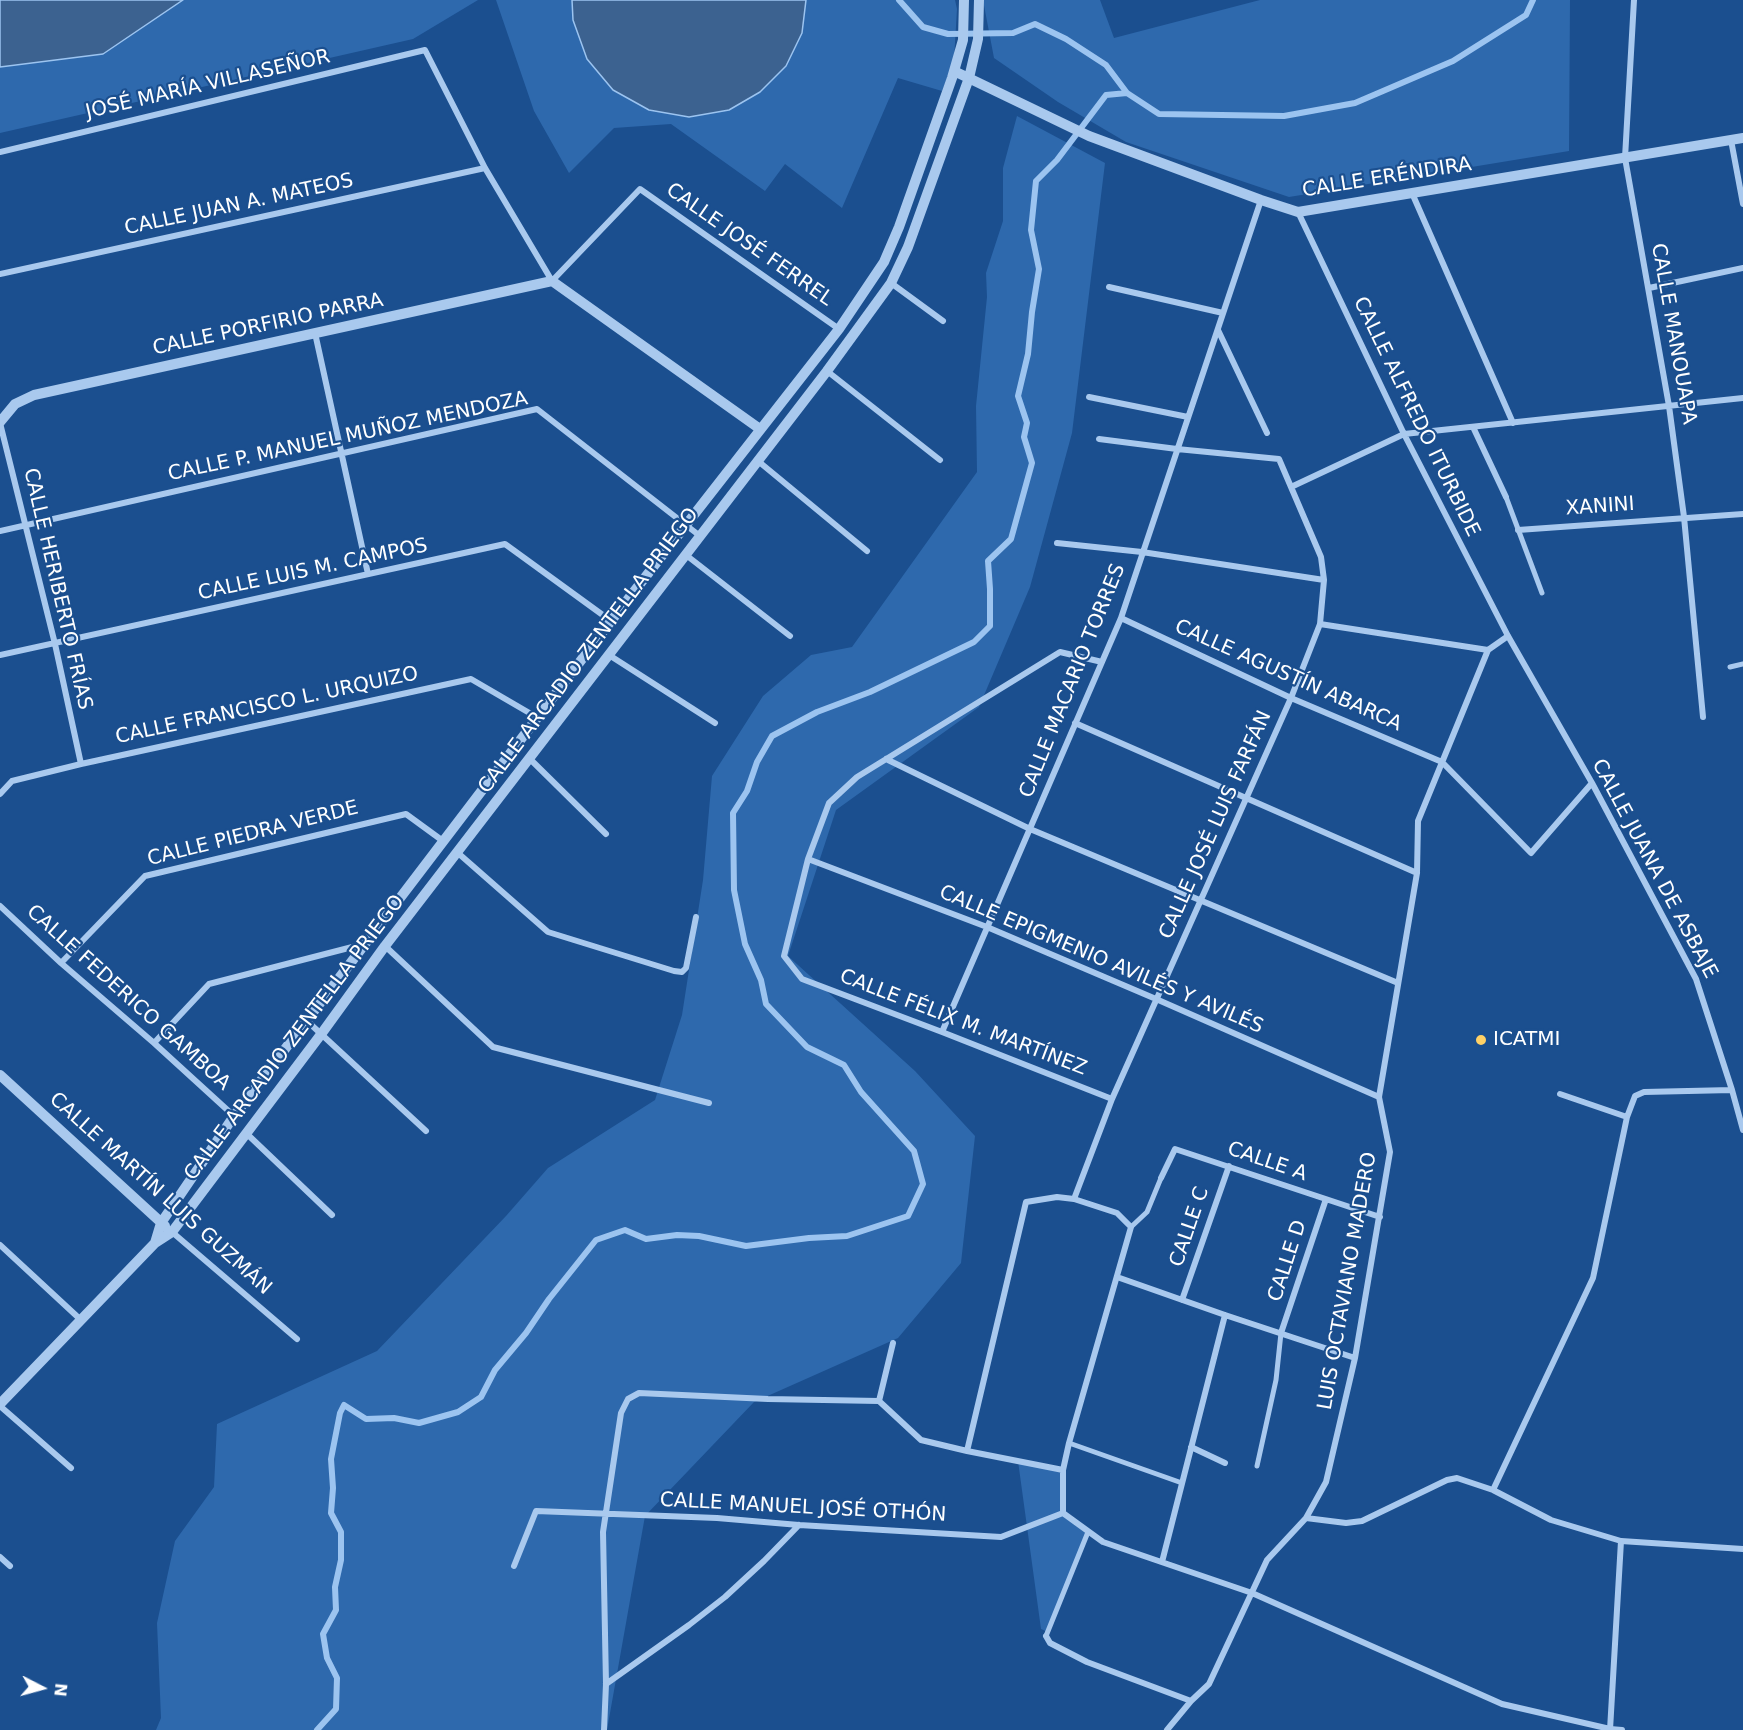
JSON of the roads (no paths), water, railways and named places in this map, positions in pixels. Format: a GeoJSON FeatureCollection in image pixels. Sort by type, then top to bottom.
{"type":"FeatureCollection","features":[{"type":"Feature","properties":{"kind":"street","name":"CALLE ARCADIO ZENTELLA PRIEGO"},"geometry":{"type":"LineString","coordinates":[[155,1243],[161,1223],[234,1116],[611,621],[840,328],[884,262],[899,227],[954,71],[963,40],[964,0]]}},
{"type":"Feature","properties":{"kind":"street","name":"CALLE ARCADIO ZENTELLA PRIEGO"},"geometry":{"type":"LineString","coordinates":[[0,1405],[155,1243],[172,1232],[385,946],[827,371],[891,284],[908,247],[969,78],[978,39],[979,0]]}},
{"type":"Feature","properties":{"kind":"street","name":"CALLE MANOUAPA"},"geometry":{"type":"LineString","coordinates":[[1634,0],[1625,158],[1669,406],[1684,517],[1703,717]]}},
{"type":"Feature","properties":{"kind":"street","name":"JOSÉ MARÍA VILLASEÑOR"},"geometry":{"type":"LineString","coordinates":[[0,152],[424,51],[485,168]]}},
{"type":"Feature","properties":{"kind":"street","name":"CALLE ERÉNDIRA"},"geometry":{"type":"LineString","coordinates":[[954,71],[1089,136],[1298,212],[1743,138]]}},
{"type":"Feature","properties":{"kind":"street"},"geometry":{"type":"LineString","coordinates":[[1731,139],[1743,204]]}},
{"type":"Feature","properties":{"kind":"street","name":"CALLE JUAN A. MATEOS"},"geometry":{"type":"LineString","coordinates":[[0,274],[485,168]]}},
{"type":"Feature","properties":{"kind":"street"},"geometry":{"type":"LineString","coordinates":[[485,168],[552,281],[760,429]]}},
{"type":"Feature","properties":{"kind":"street","name":"CALLE JOSÉ FERREL"},"geometry":{"type":"LineString","coordinates":[[552,281],[640,189],[840,328]]}},
{"type":"Feature","properties":{"kind":"street"},"geometry":{"type":"LineString","coordinates":[[1412,193],[1513,423]]}},
{"type":"Feature","properties":{"kind":"street","name":"CALLE MACARIO TORRES"},"geometry":{"type":"LineString","coordinates":[[942,1032],[1120,618],[1261,200]]}},
{"type":"Feature","properties":{"kind":"street","name":"CALLE ALFREDO ITURBIDE"},"geometry":{"type":"LineString","coordinates":[[1298,212],[1404,434],[1508,636]]}},
{"type":"Feature","properties":{"kind":"street"},"geometry":{"type":"LineString","coordinates":[[1649,288],[1743,268]]}},
{"type":"Feature","properties":{"kind":"street","name":"CALLE PORFIRIO PARRA"},"geometry":{"type":"LineString","coordinates":[[0,422],[15,404],[34,395],[552,281]]}},
{"type":"Feature","properties":{"kind":"street"},"geometry":{"type":"LineString","coordinates":[[891,284],[943,321]]}},
{"type":"Feature","properties":{"kind":"street"},"geometry":{"type":"LineString","coordinates":[[1109,287],[1223,313]]}},
{"type":"Feature","properties":{"kind":"street"},"geometry":{"type":"LineString","coordinates":[[1217,329],[1267,433]]}},
{"type":"Feature","properties":{"kind":"street"},"geometry":{"type":"LineString","coordinates":[[315,333],[368,574]]}},
{"type":"Feature","properties":{"kind":"street"},"geometry":{"type":"LineString","coordinates":[[827,371],[940,460]]}},
{"type":"Feature","properties":{"kind":"street"},"geometry":{"type":"LineString","coordinates":[[1089,397],[1188,417]]}},
{"type":"Feature","properties":{"kind":"street"},"geometry":{"type":"LineString","coordinates":[[1291,487],[1404,434],[1743,398]]}},
{"type":"Feature","properties":{"kind":"street","name":"CALLE P. MANUEL MUÑOZ MENDOZA"},"geometry":{"type":"LineString","coordinates":[[0,531],[537,409],[700,536]]}},
{"type":"Feature","properties":{"kind":"street","name":"CALLE HERIBERTO FRÍAS"},"geometry":{"type":"LineString","coordinates":[[0,422],[56,644],[81,764]]}},
{"type":"Feature","properties":{"kind":"street"},"geometry":{"type":"LineString","coordinates":[[1473,427],[1506,497],[1542,593]]}},
{"type":"Feature","properties":{"kind":"street"},"geometry":{"type":"LineString","coordinates":[[1100,439],[1177,449]]}},
{"type":"Feature","properties":{"kind":"street","name":"CALLE JOSÉ LUIS FARFÁN"},"geometry":{"type":"LineString","coordinates":[[1074,1199],[1112,1099],[1291,698],[1320,624],[1324,580],[1321,557],[1279,459],[1177,449]]}},
{"type":"Feature","properties":{"kind":"street"},"geometry":{"type":"LineString","coordinates":[[758,460],[867,551]]}},
{"type":"Feature","properties":{"kind":"street","name":"XANINI"},"geometry":{"type":"LineString","coordinates":[[1518,530],[1743,514]]}},
{"type":"Feature","properties":{"kind":"street"},"geometry":{"type":"LineString","coordinates":[[1057,543],[1143,552],[1324,580]]}},
{"type":"Feature","properties":{"kind":"street","name":"CALLE LUIS M. CAMPOS"},"geometry":{"type":"LineString","coordinates":[[0,656],[505,544],[611,621]]}},
{"type":"Feature","properties":{"kind":"street"},"geometry":{"type":"LineString","coordinates":[[686,555],[790,636]]}},
{"type":"Feature","properties":{"kind":"street","name":"CALLE AGUSTÍN ABARCA"},"geometry":{"type":"LineString","coordinates":[[1120,618],[1291,698],[1442,762]]}},
{"type":"Feature","properties":{"kind":"street"},"geometry":{"type":"LineString","coordinates":[[1320,624],[1488,650],[1508,636]]}},
{"type":"Feature","properties":{"kind":"street","name":"CALLE JUANA DE ASBAJE"},"geometry":{"type":"LineString","coordinates":[[1508,636],[1592,783],[1696,979],[1743,1130]]}},
{"type":"Feature","properties":{"kind":"street","name":"LUIS OCTAVIANO MADERO"},"geometry":{"type":"LineString","coordinates":[[1167,1730],[1191,1701],[1209,1684],[1267,1560],[1306,1518],[1326,1482],[1355,1358],[1390,1152],[1379,1097],[1417,873],[1419,821],[1488,650]]}},
{"type":"Feature","properties":{"kind":"street"},"geometry":{"type":"LineString","coordinates":[[808,859],[829,803],[857,777],[1060,652],[1102,662]]}},
{"type":"Feature","properties":{"kind":"street"},"geometry":{"type":"LineString","coordinates":[[609,655],[715,723]]}},
{"type":"Feature","properties":{"kind":"street"},"geometry":{"type":"LineString","coordinates":[[1730,667],[1743,664]]}},
{"type":"Feature","properties":{"kind":"street","name":"CALLE FRANCISCO L. URQUIZO"},"geometry":{"type":"LineString","coordinates":[[0,794],[12,781],[81,764],[471,678],[538,718]]}},
{"type":"Feature","properties":{"kind":"street"},"geometry":{"type":"LineString","coordinates":[[1075,723],[1246,800],[1417,873]]}},
{"type":"Feature","properties":{"kind":"street"},"geometry":{"type":"LineString","coordinates":[[530,759],[606,834]]}},
{"type":"Feature","properties":{"kind":"street"},"geometry":{"type":"LineString","coordinates":[[886,759],[1030,829],[1398,983]]}},
{"type":"Feature","properties":{"kind":"street"},"geometry":{"type":"LineString","coordinates":[[1442,762],[1531,853],[1592,783]]}},
{"type":"Feature","properties":{"kind":"street","name":"CALLE PIEDRA VERDE"},"geometry":{"type":"LineString","coordinates":[[61,963],[145,876],[406,814],[443,841]]}},
{"type":"Feature","properties":{"kind":"street"},"geometry":{"type":"LineString","coordinates":[[458,853],[548,932],[674,971],[681,972],[686,968],[696,917]]}},
{"type":"Feature","properties":{"kind":"street","name":"CALLE EPIGMENIO AVILÉS Y AVILÉS"},"geometry":{"type":"LineString","coordinates":[[808,859],[987,927],[1379,1097]]}},
{"type":"Feature","properties":{"kind":"street","name":"CALLE FÉLIX M. MARTÍNEZ"},"geometry":{"type":"LineString","coordinates":[[808,859],[784,956],[802,979],[1112,1099]]}},
{"type":"Feature","properties":{"kind":"street","name":"CALLE FEDERICO GAMBOA"},"geometry":{"type":"LineString","coordinates":[[0,906],[234,1116]]}},
{"type":"Feature","properties":{"kind":"street"},"geometry":{"type":"LineString","coordinates":[[154,1043],[209,984],[364,944]]}},
{"type":"Feature","properties":{"kind":"street"},"geometry":{"type":"LineString","coordinates":[[385,946],[493,1047],[709,1102]]}},
{"type":"Feature","properties":{"kind":"street"},"geometry":{"type":"LineString","coordinates":[[306,1020],[426,1131]]}},
{"type":"Feature","properties":{"kind":"street","name":"CALLE MARTÍN LUIS GUZMÁN"},"geometry":{"type":"LineString","coordinates":[[0,1075],[161,1223],[297,1339]]}},
{"type":"Feature","properties":{"kind":"street"},"geometry":{"type":"LineString","coordinates":[[1493,1490],[1593,1278],[1627,1117],[1635,1096],[1644,1092],[1732,1090]]}},
{"type":"Feature","properties":{"kind":"street"},"geometry":{"type":"LineString","coordinates":[[1560,1094],[1627,1117]]}},
{"type":"Feature","properties":{"kind":"street"},"geometry":{"type":"LineString","coordinates":[[246,1134],[332,1215]]}},
{"type":"Feature","properties":{"kind":"street","name":"CALLE A"},"geometry":{"type":"LineString","coordinates":[[1161,1178],[1175,1149],[1380,1217]]}},
{"type":"Feature","properties":{"kind":"street","name":"CALLE C"},"geometry":{"type":"LineString","coordinates":[[1182,1300],[1229,1166]]}},
{"type":"Feature","properties":{"kind":"street"},"geometry":{"type":"LineString","coordinates":[[1161,1178],[1147,1212],[1131,1227],[1069,1443],[1063,1470],[1063,1513],[1103,1542],[1252,1593],[1502,1704],[1610,1730],[1622,1730]]}},
{"type":"Feature","properties":{"kind":"street"},"geometry":{"type":"LineString","coordinates":[[967,1451],[1026,1202],[1056,1197],[1074,1199],[1117,1213],[1131,1227]]}},
{"type":"Feature","properties":{"kind":"street","name":"CALLE D"},"geometry":{"type":"LineString","coordinates":[[1281,1334],[1326,1199]]}},
{"type":"Feature","properties":{"kind":"street"},"geometry":{"type":"LineString","coordinates":[[0,1245],[82,1320]]}},
{"type":"Feature","properties":{"kind":"street"},"geometry":{"type":"LineString","coordinates":[[1117,1277],[1355,1358]]}},
{"type":"Feature","properties":{"kind":"street"},"geometry":{"type":"LineString","coordinates":[[1162,1562],[1225,1315]]}},
{"type":"Feature","properties":{"kind":"street"},"geometry":{"type":"LineString","coordinates":[[1257,1466],[1276,1380],[1281,1334]]}},
{"type":"Feature","properties":{"kind":"street"},"geometry":{"type":"LineString","coordinates":[[879,1401],[893,1343]]}},
{"type":"Feature","properties":{"kind":"street"},"geometry":{"type":"LineString","coordinates":[[604,1730],[606,1684],[603,1532],[621,1413],[628,1399],[639,1393],[879,1401],[921,1440],[1063,1470]]}},
{"type":"Feature","properties":{"kind":"street"},"geometry":{"type":"LineString","coordinates":[[0,1405],[71,1468]]}},
{"type":"Feature","properties":{"kind":"street"},"geometry":{"type":"LineString","coordinates":[[1069,1443],[1182,1483]]}},
{"type":"Feature","properties":{"kind":"street"},"geometry":{"type":"LineString","coordinates":[[1191,1447],[1225,1463]]}},
{"type":"Feature","properties":{"kind":"street"},"geometry":{"type":"LineString","coordinates":[[1306,1518],[1346,1523],[1362,1521],[1447,1480],[1457,1478],[1493,1490],[1551,1520],[1621,1541],[1743,1549]]}},
{"type":"Feature","properties":{"kind":"street","name":"CALLE MANUEL JOSÉ OTHÓN"},"geometry":{"type":"LineString","coordinates":[[514,1566],[536,1511],[717,1518],[1001,1537],[1063,1513]]}},
{"type":"Feature","properties":{"kind":"street"},"geometry":{"type":"LineString","coordinates":[[606,1684],[725,1597],[799,1525]]}},
{"type":"Feature","properties":{"kind":"street"},"geometry":{"type":"LineString","coordinates":[[1088,1532],[1046,1636],[1050,1643],[1087,1662],[1191,1701]]}},
{"type":"Feature","properties":{"kind":"street"},"geometry":{"type":"LineString","coordinates":[[1610,1730],[1621,1541]]}},
{"type":"Feature","properties":{"kind":"street"},"geometry":{"type":"LineString","coordinates":[[0,1557],[10,1566]]}},
{"type":"Feature","properties":{"kind":"waterway"},"geometry":{"type":"LineString","coordinates":[[899,0],[923,27],[948,34],[1013,33],[1035,24],[1066,39],[1106,65],[1127,93],[1159,114],[1284,116],[1355,103],[1453,61],[1526,15],[1533,0]]}},
{"type":"Feature","properties":{"kind":"waterway"},"geometry":{"type":"LineString","coordinates":[[317,1730],[336,1709],[337,1678],[327,1658],[323,1634],[336,1610],[335,1587],[341,1560],[341,1532],[331,1513],[333,1488],[331,1459],[340,1413],[344,1405],[366,1419],[394,1418],[419,1423],[458,1412],[481,1397],[495,1370],[596,1240],[625,1230],[646,1239],[677,1235],[699,1236],[746,1246],[847,1236],[908,1216],[923,1184],[914,1151],[861,1092],[844,1065],[807,1047],[766,1004],[761,980],[745,944],[734,890],[733,813],[747,791],[757,762],[772,736],[817,712],[870,692],[974,642],[990,626],[988,561],[1011,539],[1032,463],[1024,437],[1027,423],[1018,396],[1028,354],[1039,269],[1031,230],[1036,181],[1057,160],[1106,95],[1127,93]]}},
{"type":"Feature","properties":{"kind":"place","name":"ICATMI"},"geometry":{"type":"Point","coordinates":[1481,1040]}}]}
